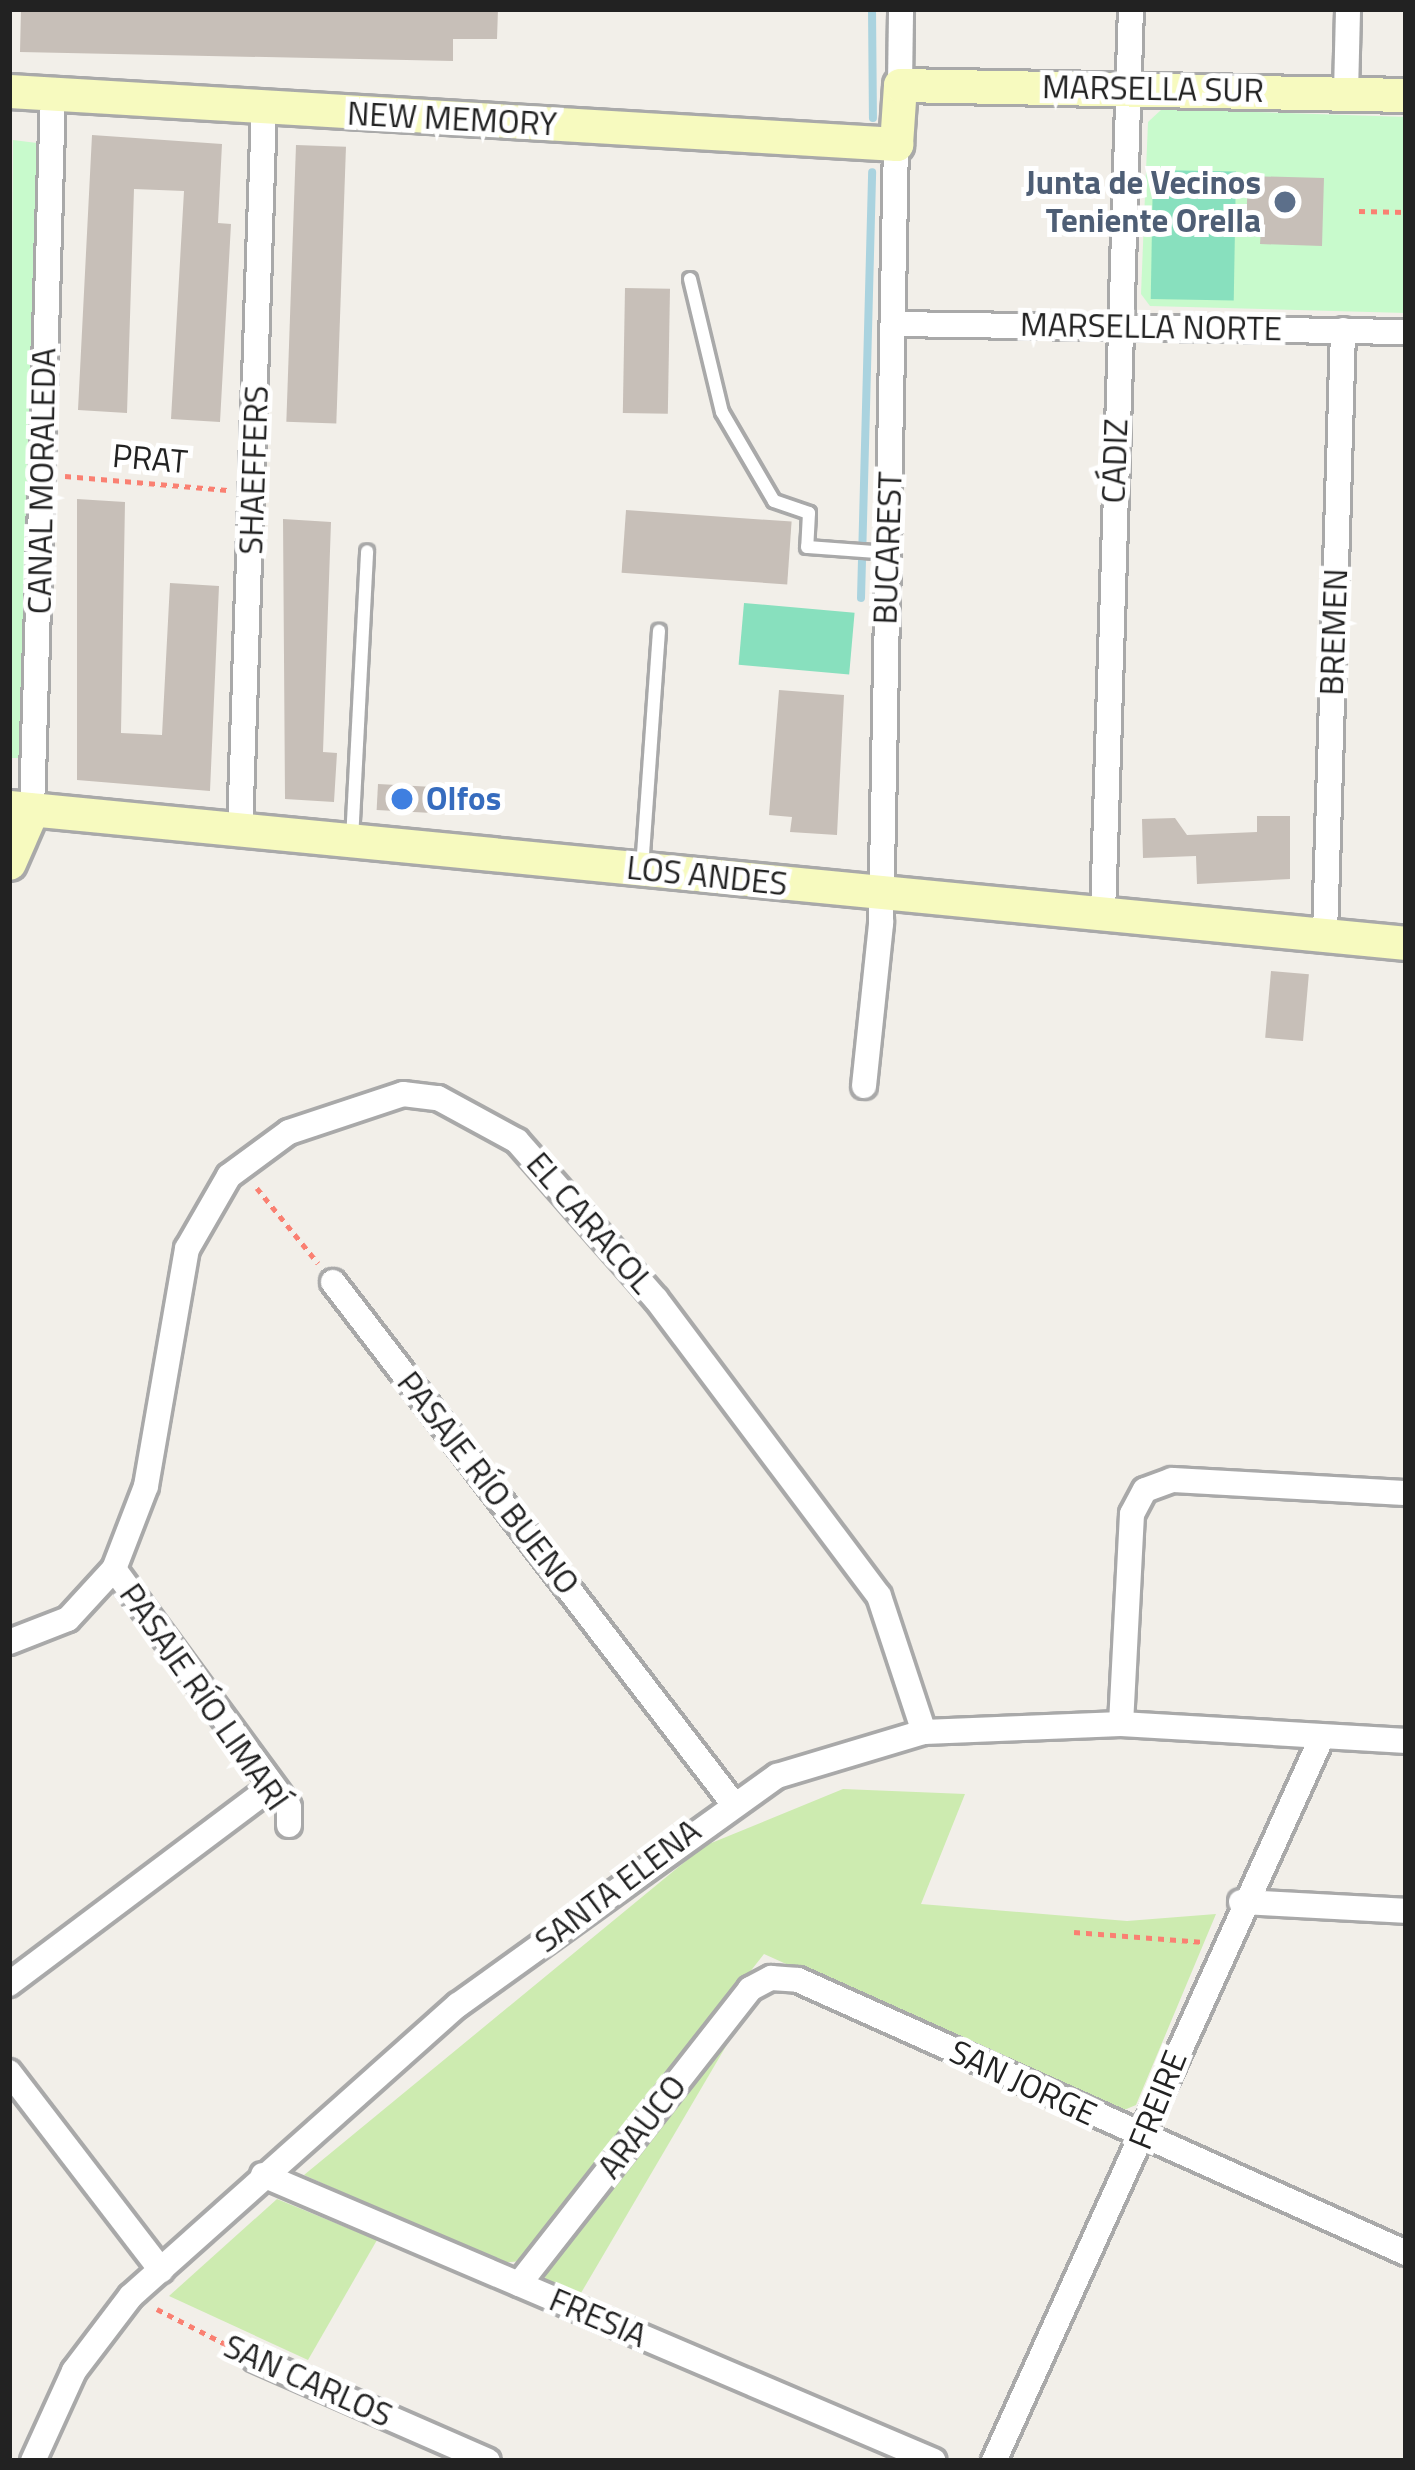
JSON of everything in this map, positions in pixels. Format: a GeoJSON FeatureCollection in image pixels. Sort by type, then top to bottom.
{"type":"FeatureCollection","features":[{"type":"Feature","properties":{"kind":"street","name":"BUCAREST"},"geometry":{"type":"LineString","coordinates":[[864,1086],[877,894],[902,9]]}},
{"type":"Feature","properties":{"kind":"street","name":"CÁDIZ"},"geometry":{"type":"LineString","coordinates":[[1103,913],[1131,9]]}},
{"type":"Feature","properties":{"kind":"street"},"geometry":{"type":"LineString","coordinates":[[1346,93],[1348,9]]}},
{"type":"Feature","properties":{"kind":"street","name":"MARSELLA SUR"},"geometry":{"type":"LineString","coordinates":[[900,85],[1406,95]]}},
{"type":"Feature","properties":{"kind":"street","name":"NEW MEMORY"},"geometry":{"type":"LineString","coordinates":[[9,92],[896,144]]}},
{"type":"Feature","properties":{"kind":"street","name":"CANAL MORALEDA"},"geometry":{"type":"LineString","coordinates":[[9,862],[20,808],[41,474],[52,95]]}},
{"type":"Feature","properties":{"kind":"street","name":"SHAEFFERS"},"geometry":{"type":"LineString","coordinates":[[240,832],[264,109]]}},
{"type":"Feature","properties":{"kind":"street","name":"MARSELLA NORTE"},"geometry":{"type":"LineString","coordinates":[[896,324],[1406,332]]}},
{"type":"Feature","properties":{"kind":"street","name":"BREMEN"},"geometry":{"type":"LineString","coordinates":[[1325,934],[1343,330]]}},
{"type":"Feature","properties":{"kind":"street","name":"LOS ANDES"},"geometry":{"type":"LineString","coordinates":[[20,808],[1406,943]]}},
{"type":"Feature","properties":{"kind":"street","name":"EL CARACOL"},"geometry":{"type":"LineString","coordinates":[[9,1642],[68,1619],[114,1569],[146,1486],[187,1249],[240,1168],[334,1111],[403,1094],[438,1098],[517,1141],[656,1299],[852,1555],[900,1636],[924,1732]]}},
{"type":"Feature","properties":{"kind":"street","name":"PASAJE RÍO BUENO"},"geometry":{"type":"LineString","coordinates":[[333,1282],[732,1802]]}},
{"type":"Feature","properties":{"kind":"street"},"geometry":{"type":"LineString","coordinates":[[1121,1724],[1132,1514],[1145,1490],[1172,1480],[1406,1493]]}},
{"type":"Feature","properties":{"kind":"street","name":"PASAJE RÍO LIMARÍ"},"geometry":{"type":"LineString","coordinates":[[114,1569],[289,1807],[289,1826]]}},
{"type":"Feature","properties":{"kind":"street","name":"SANTA ELENA"},"geometry":{"type":"LineString","coordinates":[[33,2461],[74,2371],[131,2296],[458,2005],[732,1802],[832,1754],[924,1732],[1121,1724],[1406,1742]]}},
{"type":"Feature","properties":{"kind":"street","name":"FREIRE"},"geometry":{"type":"LineString","coordinates":[[994,2461],[1143,2139],[1221,1943],[1321,1739]]}},
{"type":"Feature","properties":{"kind":"street","name":"PASAJE RÍO LIMARÍ"},"geometry":{"type":"LineString","coordinates":[[9,1984],[257,1798]]}},
{"type":"Feature","properties":{"kind":"street"},"geometry":{"type":"LineString","coordinates":[[1240,1902],[1406,1911]]}},
{"type":"Feature","properties":{"kind":"street","name":"SAN JORGE"},"geometry":{"type":"LineString","coordinates":[[771,1978],[798,1979],[1143,2139],[1406,2253]]}},
{"type":"Feature","properties":{"kind":"street","name":"ARAUCO"},"geometry":{"type":"LineString","coordinates":[[519,2284],[750,1989],[771,1978]]}},
{"type":"Feature","properties":{"kind":"street"},"geometry":{"type":"LineString","coordinates":[[9,2072],[161,2270]]}},
{"type":"Feature","properties":{"kind":"street","name":"FRESIA"},"geometry":{"type":"LineString","coordinates":[[262,2175],[934,2461]]}},
{"type":"Feature","properties":{"kind":"street","name":"SAN CARLOS"},"geometry":{"type":"LineString","coordinates":[[255,2359],[488,2461]]}},
{"type":"Feature","properties":{"kind":"lane"},"geometry":{"type":"LineString","coordinates":[[690,280],[722,412],[773,501],[809,513],[807,548],[888,553]]}},
{"type":"Feature","properties":{"kind":"lane"},"geometry":{"type":"LineString","coordinates":[[352,841],[367,551]]}},
{"type":"Feature","properties":{"kind":"lane"},"geometry":{"type":"LineString","coordinates":[[642,869],[659,631]]}},
{"type":"Feature","properties":{"kind":"path"},"geometry":{"type":"LineString","coordinates":[[1359,211],[1406,212]]}},
{"type":"Feature","properties":{"kind":"path","name":"PRAT"},"geometry":{"type":"LineString","coordinates":[[41,474],[254,492]]}},
{"type":"Feature","properties":{"kind":"path"},"geometry":{"type":"LineString","coordinates":[[240,1168],[333,1282]]}},
{"type":"Feature","properties":{"kind":"path"},"geometry":{"type":"LineString","coordinates":[[1074,1932],[1221,1943]]}},
{"type":"Feature","properties":{"kind":"path","name":"SAN CARLOS"},"geometry":{"type":"LineString","coordinates":[[131,2296],[255,2359]]}},
{"type":"Feature","properties":{"kind":"green space"},"geometry":{"type":"Polygon","coordinates":[[[1162,109],[1406,117],[1406,313],[1150,306],[1141,294],[1148,122],[1162,109]]]}},
{"type":"Feature","properties":{"kind":"green space"},"geometry":{"type":"Polygon","coordinates":[[[13,140],[37,143],[19,758],[9,758],[13,140]]]}},
{"type":"Feature","properties":{"kind":"green space"},"geometry":{"type":"Polygon","coordinates":[[[1153,170],[1236,171],[1234,300],[1151,299],[1153,170]]]}},
{"type":"Feature","properties":{"kind":"green space"},"geometry":{"type":"Polygon","coordinates":[[[744,603],[855,613],[849,674],[739,665],[744,603]]]}},
{"type":"Feature","properties":{"kind":"green space"},"geometry":{"type":"Polygon","coordinates":[[[843,1789],[965,1794],[921,1904],[1127,1921],[1216,1914],[1136,2105],[1117,2113],[764,1954],[522,2261],[499,2263],[304,2175],[704,1846],[843,1789]]]}},
{"type":"Feature","properties":{"kind":"green space"},"geometry":{"type":"Polygon","coordinates":[[[759,1990],[581,2293],[545,2280],[546,2262],[759,1990]]]}},
{"type":"Feature","properties":{"kind":"green space"},"geometry":{"type":"Polygon","coordinates":[[[277,2199],[377,2240],[308,2360],[169,2296],[277,2199]]]}},
{"type":"Feature","properties":{"kind":"building"},"geometry":{"type":"Polygon","coordinates":[[[21,9],[498,9],[497,39],[453,39],[453,61],[20,52],[21,9]]]}},
{"type":"Feature","properties":{"kind":"building"},"geometry":{"type":"Polygon","coordinates":[[[92,135],[222,144],[218,223],[231,224],[220,422],[171,419],[184,191],[134,189],[127,413],[78,410],[92,135]]]}},
{"type":"Feature","properties":{"kind":"building"},"geometry":{"type":"Polygon","coordinates":[[[296,145],[346,147],[336,424],[286,422],[296,145]]]}},
{"type":"Feature","properties":{"kind":"building","name":"Junta de Vecinos Teniente Orella"},"geometry":{"type":"Polygon","coordinates":[[[1248,176],[1324,178],[1322,246],[1260,244],[1261,227],[1246,226],[1248,176]]]}},
{"type":"Feature","properties":{"kind":"building"},"geometry":{"type":"Polygon","coordinates":[[[625,288],[670,289],[668,414],[623,413],[625,288]]]}},
{"type":"Feature","properties":{"kind":"building"},"geometry":{"type":"Polygon","coordinates":[[[77,499],[125,502],[121,733],[162,735],[170,583],[219,586],[210,791],[77,780],[77,499]]]}},
{"type":"Feature","properties":{"kind":"building"},"geometry":{"type":"Polygon","coordinates":[[[626,510],[792,522],[787,584],[622,573],[626,510]]]}},
{"type":"Feature","properties":{"kind":"building"},"geometry":{"type":"Polygon","coordinates":[[[283,519],[331,522],[323,752],[337,753],[334,802],[285,799],[283,519]]]}},
{"type":"Feature","properties":{"kind":"building"},"geometry":{"type":"Polygon","coordinates":[[[779,690],[844,695],[837,835],[790,832],[792,817],[769,815],[779,690]]]}},
{"type":"Feature","properties":{"kind":"building","name":"Olfos"},"geometry":{"type":"Polygon","coordinates":[[[378,784],[429,787],[428,813],[377,810],[378,784]]]}},
{"type":"Feature","properties":{"kind":"building"},"geometry":{"type":"Polygon","coordinates":[[[1257,816],[1290,816],[1290,879],[1197,884],[1196,856],[1143,858],[1142,819],[1175,818],[1187,835],[1257,832],[1257,816]]]}},
{"type":"Feature","properties":{"kind":"building"},"geometry":{"type":"Polygon","coordinates":[[[1271,971],[1309,974],[1303,1041],[1265,1038],[1271,971]]]}},
{"type":"Feature","properties":{"kind":"waterway"},"geometry":{"type":"LineString","coordinates":[[872,9],[873,118]]}},
{"type":"Feature","properties":{"kind":"waterway"},"geometry":{"type":"LineString","coordinates":[[861,598],[872,172]]}},
{"type":"Feature","properties":{"kind":"place","name":"Junta de Vecinos Teniente Orella"},"geometry":{"type":"Point","coordinates":[1285,202]}},
{"type":"Feature","properties":{"kind":"place","name":"Olfos"},"geometry":{"type":"Point","coordinates":[402,799]}}]}
